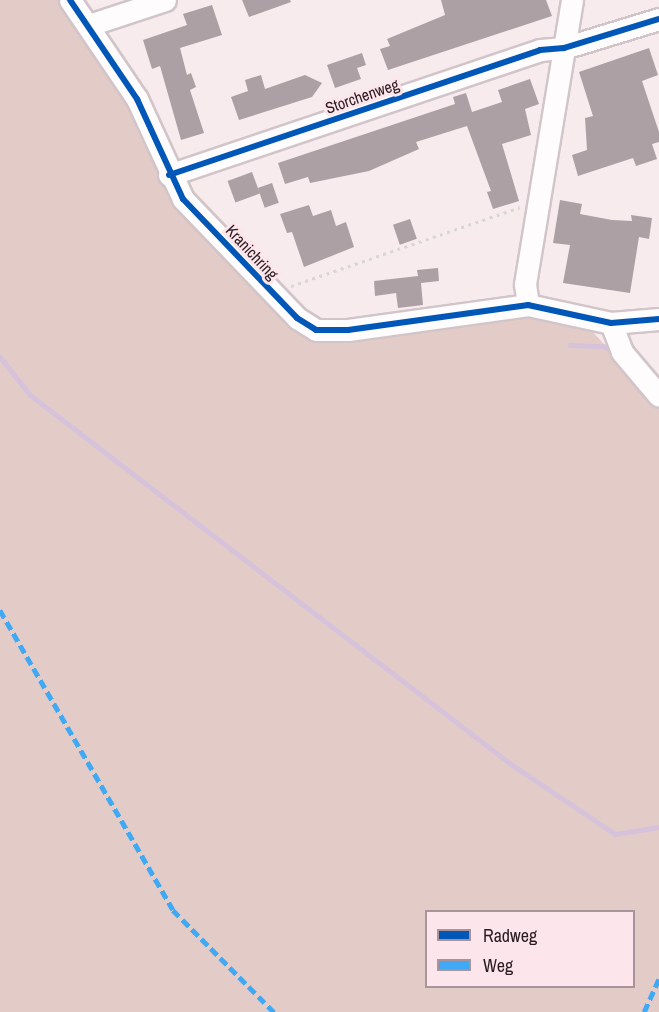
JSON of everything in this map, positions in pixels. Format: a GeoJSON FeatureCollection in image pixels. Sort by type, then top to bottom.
{"type":"FeatureCollection","features":[{"type":"Feature","properties":{"kind":"street","name":"Kranichring"},"geometry":{"type":"LineString","coordinates":[[70,0],[137,99],[170,176],[183,199],[272,292],[316,330],[348,330],[528,305]]}},
{"type":"Feature","properties":{"kind":"street"},"geometry":{"type":"LineString","coordinates":[[89,26],[165,0]]}},
{"type":"Feature","properties":{"kind":"street"},"geometry":{"type":"LineString","coordinates":[[572,0],[525,284],[528,305],[611,323],[659,319]]}},
{"type":"Feature","properties":{"kind":"street","name":"Storchenweg"},"geometry":{"type":"LineString","coordinates":[[170,176],[540,50],[564,48],[659,19]]}},
{"type":"Feature","properties":{"kind":"street"},"geometry":{"type":"LineString","coordinates":[[611,323],[622,352],[659,396]]}},
{"type":"Feature","properties":{"kind":"path"},"geometry":{"type":"LineString","coordinates":[[272,292],[539,201]]}},
{"type":"Feature","properties":{"kind":"shaded area"},"geometry":{"type":"Polygon","coordinates":[[[0,0],[59,0],[132,105],[160,175],[293,321],[352,338],[525,317],[592,331],[659,404],[659,1012],[0,1012],[0,0]]]}},
{"type":"Feature","properties":{"kind":"building"},"geometry":{"type":"Polygon","coordinates":[[[242,0],[290,0],[291,2],[249,17],[242,0]]]}},
{"type":"Feature","properties":{"kind":"building"},"geometry":{"type":"Polygon","coordinates":[[[441,0],[546,0],[552,16],[388,70],[380,49],[390,46],[387,39],[445,15],[441,0]]]}},
{"type":"Feature","properties":{"kind":"building"},"geometry":{"type":"Polygon","coordinates":[[[212,5],[222,35],[180,48],[187,75],[191,73],[196,87],[190,90],[204,133],[181,140],[160,66],[152,69],[143,40],[187,25],[183,14],[212,5]]]}},
{"type":"Feature","properties":{"kind":"building"},"geometry":{"type":"Polygon","coordinates":[[[649,48],[658,75],[642,81],[659,132],[659,142],[652,144],[657,159],[636,166],[633,158],[578,176],[572,155],[587,150],[585,118],[593,116],[579,72],[649,48]]]}},
{"type":"Feature","properties":{"kind":"building"},"geometry":{"type":"Polygon","coordinates":[[[362,53],[366,65],[357,68],[361,79],[335,88],[327,65],[362,53]]]}},
{"type":"Feature","properties":{"kind":"building"},"geometry":{"type":"Polygon","coordinates":[[[261,75],[265,89],[305,75],[322,83],[312,97],[239,120],[231,97],[248,91],[245,80],[261,75]]]}},
{"type":"Feature","properties":{"kind":"building"},"geometry":{"type":"Polygon","coordinates":[[[530,79],[539,104],[525,109],[531,135],[502,144],[519,201],[493,209],[487,192],[491,191],[467,126],[416,142],[419,149],[369,171],[310,183],[308,177],[285,184],[278,163],[455,104],[453,97],[466,93],[472,112],[502,102],[498,90],[530,79]]]}},
{"type":"Feature","properties":{"kind":"building"},"geometry":{"type":"Polygon","coordinates":[[[252,172],[260,194],[235,203],[228,181],[252,172]]]}},
{"type":"Feature","properties":{"kind":"building"},"geometry":{"type":"Polygon","coordinates":[[[272,183],[279,203],[265,208],[258,188],[272,183]]]}},
{"type":"Feature","properties":{"kind":"building"},"geometry":{"type":"Polygon","coordinates":[[[560,200],[582,204],[580,214],[612,220],[632,221],[631,215],[652,218],[649,239],[639,237],[630,293],[563,283],[570,245],[553,243],[560,200]]]}},
{"type":"Feature","properties":{"kind":"building"},"geometry":{"type":"Polygon","coordinates":[[[309,205],[313,216],[331,210],[336,226],[346,222],[354,247],[304,267],[292,232],[287,233],[280,214],[309,205]]]}},
{"type":"Feature","properties":{"kind":"building"},"geometry":{"type":"Polygon","coordinates":[[[410,219],[417,239],[400,245],[393,225],[410,219]]]}},
{"type":"Feature","properties":{"kind":"building"},"geometry":{"type":"Polygon","coordinates":[[[438,268],[439,281],[421,283],[423,305],[398,308],[396,293],[375,296],[374,281],[418,276],[417,270],[438,268]]]}},
{"type":"Feature","properties":{"kind":"waterway"},"geometry":{"type":"LineString","coordinates":[[570,345],[603,346],[613,351]]}},
{"type":"Feature","properties":{"kind":"waterway"},"geometry":{"type":"LineString","coordinates":[[0,357],[30,395],[512,765],[615,834],[659,827]]}},
{"type":"Feature","properties":{"kind":"marked path"},"geometry":{"type":"LineString","coordinates":[[0,610],[173,910],[274,1012]]}},
{"type":"Feature","properties":{"kind":"marked path"},"geometry":{"type":"LineString","coordinates":[[644,1012],[659,979]]}},
{"type":"Feature","properties":{"kind":"cycle path"},"geometry":{"type":"LineString","coordinates":[[70,0],[137,99],[183,199],[297,318],[316,330],[348,330],[528,305],[611,323],[659,319]]}},
{"type":"Feature","properties":{"kind":"cycle path"},"geometry":{"type":"LineString","coordinates":[[169,175],[540,50],[564,48],[659,19]]}}]}
